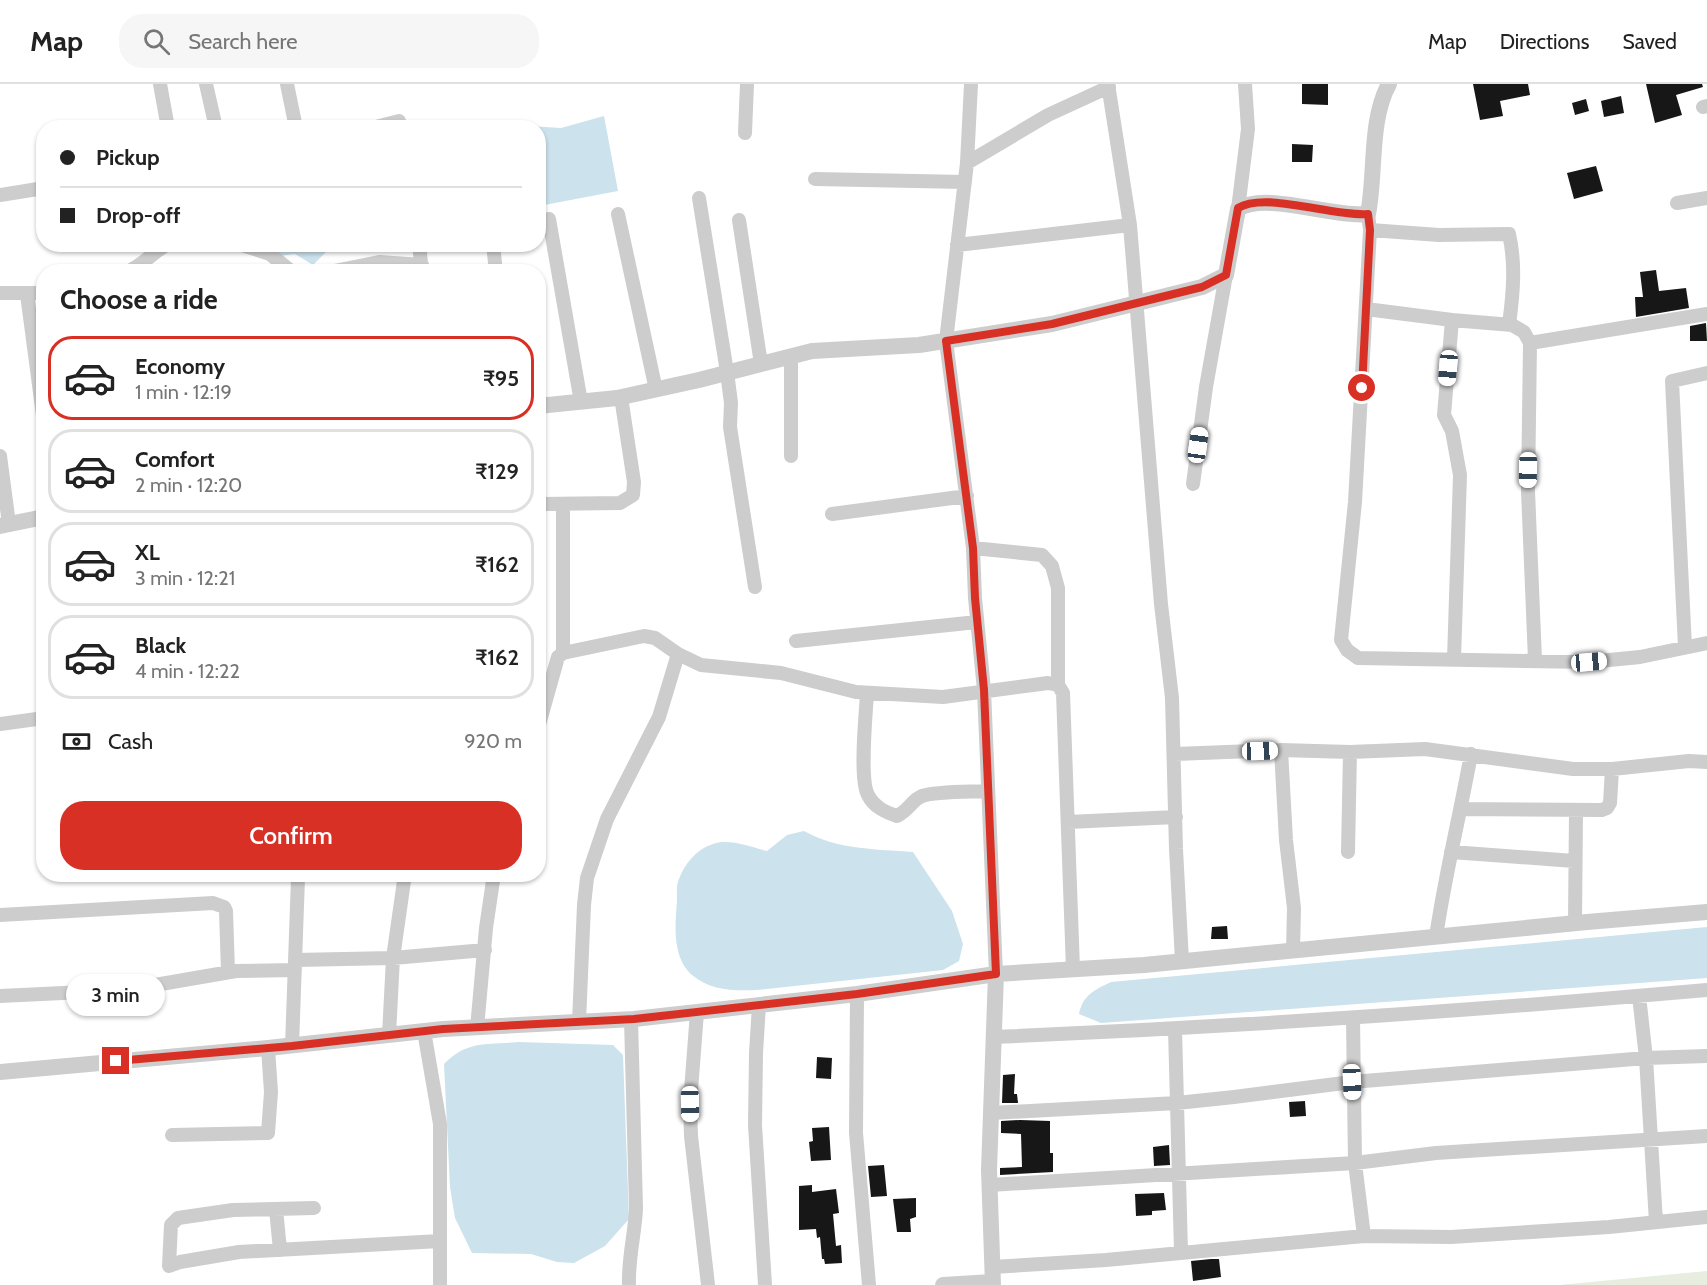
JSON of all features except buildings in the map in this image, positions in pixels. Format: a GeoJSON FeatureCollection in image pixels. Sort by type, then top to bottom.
{"type":"FeatureCollection","features":[{"type":"Feature","properties":{"kind":"street"},"geometry":{"type":"LineString","coordinates":[[160,84],[167,120]]}},
{"type":"Feature","properties":{"kind":"street"},"geometry":{"type":"LineString","coordinates":[[206,84],[214,120]]}},
{"type":"Feature","properties":{"kind":"street"},"geometry":{"type":"LineString","coordinates":[[287,84],[294,120]]}},
{"type":"Feature","properties":{"kind":"street"},"geometry":{"type":"LineString","coordinates":[[745,133],[747,84]]}},
{"type":"Feature","properties":{"kind":"street"},"geometry":{"type":"LineString","coordinates":[[971,84],[967,164],[946,341],[973,548],[984,690],[996,974],[990,1185],[992,1278]]}},
{"type":"Feature","properties":{"kind":"street"},"geometry":{"type":"LineString","coordinates":[[1193,484],[1206,387],[1238,208],[1248,129],[1245,84]]}},
{"type":"Feature","properties":{"kind":"street"},"geometry":{"type":"LineString","coordinates":[[1389,84],[1384,93],[1377,124],[1369,222],[1355,501],[1341,640],[1347,650],[1358,658],[1589,662],[1640,657],[1707,643]]}},
{"type":"Feature","properties":{"kind":"street"},"geometry":{"type":"LineString","coordinates":[[967,164],[1048,115],[1108,85],[1130,225],[1160,593],[1172,698],[1182,961]]}},
{"type":"Feature","properties":{"kind":"street"},"geometry":{"type":"LineString","coordinates":[[815,179],[965,182]]}},
{"type":"Feature","properties":{"kind":"street"},"geometry":{"type":"LineString","coordinates":[[0,195],[36,189]]}},
{"type":"Feature","properties":{"kind":"street"},"geometry":{"type":"LineString","coordinates":[[699,198],[727,372],[731,403],[730,427],[755,587]]}},
{"type":"Feature","properties":{"kind":"street"},"geometry":{"type":"LineString","coordinates":[[1677,203],[1707,198]]}},
{"type":"Feature","properties":{"kind":"street"},"geometry":{"type":"LineString","coordinates":[[1238,208],[1246,203],[1275,203],[1353,215],[1369,222],[1439,235],[1509,234],[1513,252],[1514,284],[1509,325]]}},
{"type":"Feature","properties":{"kind":"street"},"geometry":{"type":"LineString","coordinates":[[618,214],[656,390]]}},
{"type":"Feature","properties":{"kind":"street"},"geometry":{"type":"LineString","coordinates":[[549,219],[581,402]]}},
{"type":"Feature","properties":{"kind":"street"},"geometry":{"type":"LineString","coordinates":[[739,220],[761,364]]}},
{"type":"Feature","properties":{"kind":"street"},"geometry":{"type":"LineString","coordinates":[[957,245],[1130,225]]}},
{"type":"Feature","properties":{"kind":"street"},"geometry":{"type":"LineString","coordinates":[[142,264],[156,252]]}},
{"type":"Feature","properties":{"kind":"street"},"geometry":{"type":"LineString","coordinates":[[264,252],[282,264]]}},
{"type":"Feature","properties":{"kind":"street"},"geometry":{"type":"LineString","coordinates":[[369,264],[379,262],[393,264]]}},
{"type":"Feature","properties":{"kind":"street"},"geometry":{"type":"LineString","coordinates":[[546,405],[621,397],[656,390],[812,351],[919,345],[1052,324],[1202,287],[1226,275]]}},
{"type":"Feature","properties":{"kind":"street"},"geometry":{"type":"LineString","coordinates":[[0,293],[36,293]]}},
{"type":"Feature","properties":{"kind":"street"},"geometry":{"type":"LineString","coordinates":[[27,294],[36,362]]}},
{"type":"Feature","properties":{"kind":"street"},"geometry":{"type":"LineString","coordinates":[[1366,309],[1509,325],[1524,332],[1530,343],[1528,491],[1535,660]]}},
{"type":"Feature","properties":{"kind":"street"},"geometry":{"type":"LineString","coordinates":[[1530,343],[1707,314]]}},
{"type":"Feature","properties":{"kind":"street"},"geometry":{"type":"LineString","coordinates":[[1452,320],[1444,415],[1452,431],[1460,475],[1455,659]]}},
{"type":"Feature","properties":{"kind":"street"},"geometry":{"type":"LineString","coordinates":[[791,356],[791,456]]}},
{"type":"Feature","properties":{"kind":"street"},"geometry":{"type":"LineString","coordinates":[[1685,647],[1672,381],[1707,373]]}},
{"type":"Feature","properties":{"kind":"street"},"geometry":{"type":"LineString","coordinates":[[546,504],[620,503],[633,495],[634,482],[621,397]]}},
{"type":"Feature","properties":{"kind":"street"},"geometry":{"type":"LineString","coordinates":[[0,456],[4,525],[36,519]]}},
{"type":"Feature","properties":{"kind":"street"},"geometry":{"type":"LineString","coordinates":[[832,514],[967,496]]}},
{"type":"Feature","properties":{"kind":"street"},"geometry":{"type":"LineString","coordinates":[[563,504],[563,653]]}},
{"type":"Feature","properties":{"kind":"street"},"geometry":{"type":"LineString","coordinates":[[973,548],[1042,555],[1052,566],[1058,588],[1058,685],[1063,693],[1073,969]]}},
{"type":"Feature","properties":{"kind":"street"},"geometry":{"type":"LineString","coordinates":[[796,641],[978,622]]}},
{"type":"Feature","properties":{"kind":"street"},"geometry":{"type":"LineString","coordinates":[[546,700],[558,657],[563,653],[644,636],[655,638],[678,654],[701,665],[781,673],[856,692],[943,697],[1048,682],[1058,685]]}},
{"type":"Feature","properties":{"kind":"street"},"geometry":{"type":"LineString","coordinates":[[579,1022],[587,878],[607,819],[659,717],[678,654]]}},
{"type":"Feature","properties":{"kind":"street"},"geometry":{"type":"LineString","coordinates":[[867,693],[864,780],[867,795],[883,812],[897,816],[906,812],[912,803],[922,796],[988,791]]}},
{"type":"Feature","properties":{"kind":"street"},"geometry":{"type":"LineString","coordinates":[[0,724],[36,719]]}},
{"type":"Feature","properties":{"kind":"street"},"geometry":{"type":"LineString","coordinates":[[1174,754],[1281,750],[1350,752],[1425,749],[1573,769],[1612,769],[1689,761],[1707,762]]}},
{"type":"Feature","properties":{"kind":"street"},"geometry":{"type":"LineString","coordinates":[[1281,750],[1286,840],[1294,908],[1293,951]]}},
{"type":"Feature","properties":{"kind":"street"},"geometry":{"type":"LineString","coordinates":[[1348,852],[1350,752]]}},
{"type":"Feature","properties":{"kind":"street"},"geometry":{"type":"LineString","coordinates":[[1436,937],[1471,754]]}},
{"type":"Feature","properties":{"kind":"street"},"geometry":{"type":"LineString","coordinates":[[1461,809],[1595,811],[1607,808],[1610,803],[1612,769]]}},
{"type":"Feature","properties":{"kind":"street"},"geometry":{"type":"LineString","coordinates":[[1575,923],[1576,811]]}},
{"type":"Feature","properties":{"kind":"street"},"geometry":{"type":"LineString","coordinates":[[1068,822],[1176,817]]}},
{"type":"Feature","properties":{"kind":"street"},"geometry":{"type":"LineString","coordinates":[[1451,852],[1574,861]]}},
{"type":"Feature","properties":{"kind":"street"},"geometry":{"type":"LineString","coordinates":[[292,1046],[298,882]]}},
{"type":"Feature","properties":{"kind":"street"},"geometry":{"type":"LineString","coordinates":[[389,1035],[393,958],[404,882]]}},
{"type":"Feature","properties":{"kind":"street"},"geometry":{"type":"LineString","coordinates":[[477,1028],[492,882]]}},
{"type":"Feature","properties":{"kind":"street"},"geometry":{"type":"LineString","coordinates":[[0,915],[213,903],[224,907],[226,911],[228,972]]}},
{"type":"Feature","properties":{"kind":"street"},"geometry":{"type":"LineString","coordinates":[[0,1072],[292,1046],[424,1031],[631,1019],[857,994],[996,974],[1182,961],[1707,912]]}},
{"type":"Feature","properties":{"kind":"street"},"geometry":{"type":"LineString","coordinates":[[0,996],[126,990],[228,972],[484,950]]}},
{"type":"Feature","properties":{"kind":"street"},"geometry":{"type":"LineString","coordinates":[[994,1037],[1353,1018],[1707,990]]}},
{"type":"Feature","properties":{"kind":"street"},"geometry":{"type":"LineString","coordinates":[[857,994],[856,1132],[869,1285]]}},
{"type":"Feature","properties":{"kind":"street"},"geometry":{"type":"LineString","coordinates":[[1639,996],[1646,1058],[1649,1138],[1656,1222]]}},
{"type":"Feature","properties":{"kind":"street"},"geometry":{"type":"LineString","coordinates":[[759,1005],[756,1125],[765,1285]]}},
{"type":"Feature","properties":{"kind":"street"},"geometry":{"type":"LineString","coordinates":[[697,1012],[690,1104],[691,1136],[708,1285]]}},
{"type":"Feature","properties":{"kind":"street"},"geometry":{"type":"LineString","coordinates":[[1353,1018],[1352,1082],[1355,1163],[1364,1236]]}},
{"type":"Feature","properties":{"kind":"street"},"geometry":{"type":"LineString","coordinates":[[629,1285],[636,1208],[631,1019]]}},
{"type":"Feature","properties":{"kind":"street"},"geometry":{"type":"LineString","coordinates":[[1175,1029],[1181,1252]]}},
{"type":"Feature","properties":{"kind":"street"},"geometry":{"type":"LineString","coordinates":[[424,1031],[440,1125],[440,1285]]}},
{"type":"Feature","properties":{"kind":"street"},"geometry":{"type":"LineString","coordinates":[[172,1135],[268,1133],[271,1092],[268,1048]]}},
{"type":"Feature","properties":{"kind":"street"},"geometry":{"type":"LineString","coordinates":[[992,1113],[1178,1103],[1352,1082],[1646,1058],[1707,1056]]}},
{"type":"Feature","properties":{"kind":"street"},"geometry":{"type":"LineString","coordinates":[[990,1185],[1355,1163],[1436,1153],[1707,1136]]}},
{"type":"Feature","properties":{"kind":"street"},"geometry":{"type":"LineString","coordinates":[[314,1208],[233,1210],[186,1216],[174,1220],[171,1225],[169,1266],[239,1252],[440,1240]]}},
{"type":"Feature","properties":{"kind":"street"},"geometry":{"type":"LineString","coordinates":[[276,1209],[280,1250]]}},
{"type":"Feature","properties":{"kind":"street"},"geometry":{"type":"LineString","coordinates":[[943,1285],[1106,1260],[1181,1252],[1364,1236],[1451,1237],[1707,1217]]}},
{"type":"Feature","properties":{"kind":"shaded area"},"geometry":{"type":"Polygon","coordinates":[[[1707,1271],[1707,1285],[1559,1285],[1707,1271]]]}},
{"type":"Feature","properties":{"kind":"water"},"geometry":{"type":"Polygon","coordinates":[[[604,116],[618,191],[546,205],[546,127],[561,128],[604,116]]]}},
{"type":"Feature","properties":{"kind":"water"},"geometry":{"type":"Polygon","coordinates":[[[278,252],[326,252],[314,264],[295,254],[279,256],[278,252]]]}},
{"type":"Feature","properties":{"kind":"water"},"geometry":{"type":"Polygon","coordinates":[[[804,831],[844,845],[913,852],[952,911],[963,944],[959,961],[943,970],[757,990],[731,990],[715,987],[692,975],[681,959],[676,941],[677,884],[688,862],[702,849],[719,842],[747,845],[767,851],[787,835],[804,831]]]}},
{"type":"Feature","properties":{"kind":"water"},"geometry":{"type":"Polygon","coordinates":[[[1707,927],[1707,978],[1101,1023],[1079,1014],[1083,1002],[1090,994],[1111,982],[1707,927]]]}},
{"type":"Feature","properties":{"kind":"water"},"geometry":{"type":"Polygon","coordinates":[[[518,1042],[613,1045],[623,1055],[629,1219],[605,1246],[574,1263],[557,1262],[531,1254],[472,1253],[455,1218],[450,1187],[444,1064],[469,1047],[518,1042]]]}},
{"type":"Feature","properties":{"kind":"route"},"geometry":{"type":"LineString","coordinates":[[116,1061],[292,1046],[443,1029],[634,1019],[857,994],[996,974],[984,690],[975,598],[973,548],[946,341],[1052,324],[1202,287],[1226,275],[1238,208],[1246,203],[1275,203],[1353,215],[1368,214],[1370,230],[1362,388]]}}]}
